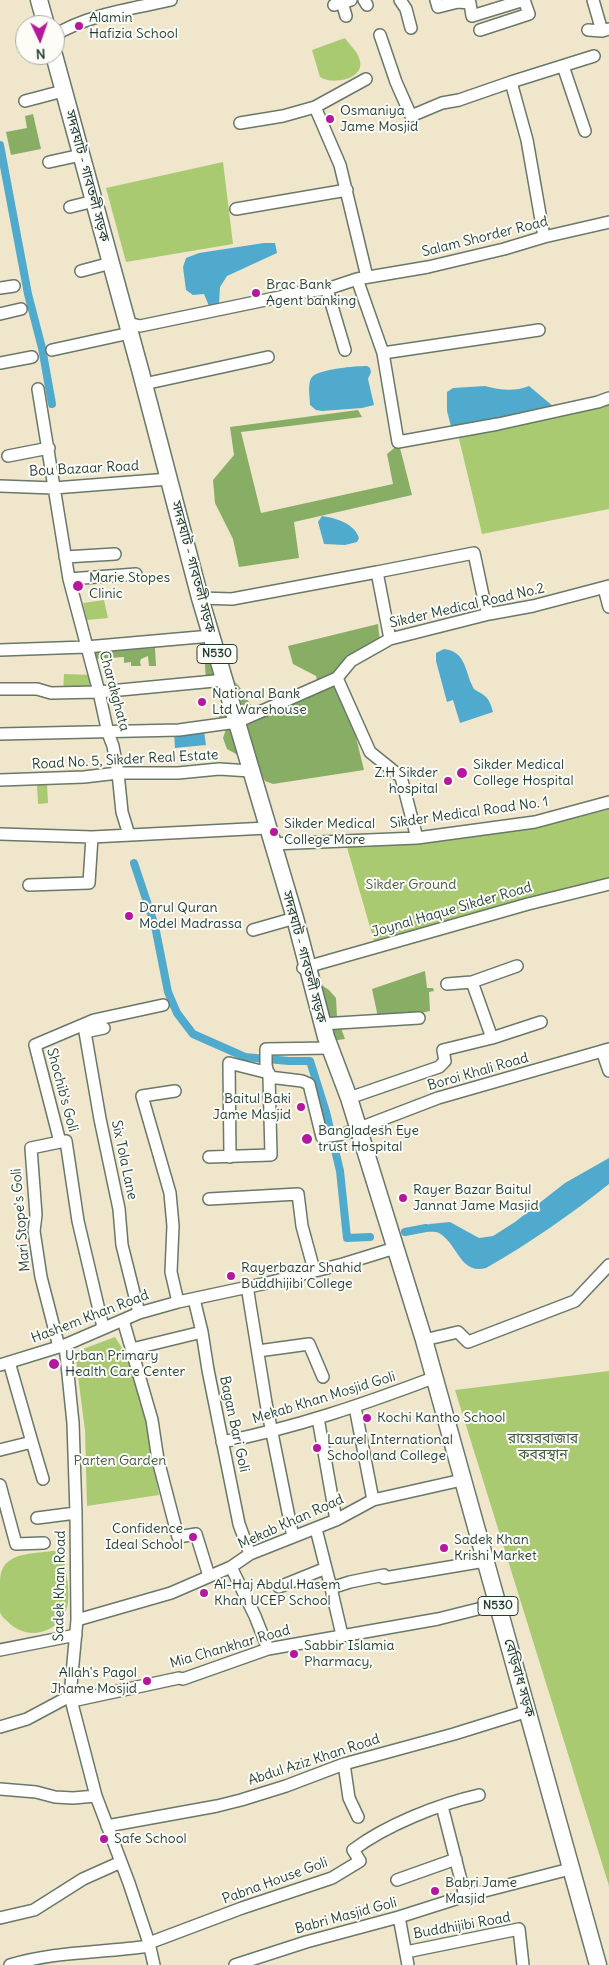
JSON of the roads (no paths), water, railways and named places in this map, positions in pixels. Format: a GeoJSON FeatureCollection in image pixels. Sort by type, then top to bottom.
{"type":"FeatureCollection","features":[{"type":"Feature","properties":{"kind":"highway"},"geometry":{"type":"LineString","coordinates":[[39,0],[43,15]]}},
{"type":"Feature","properties":{"kind":"highway","name":"সদরঘাট - গাবতলী সড়ক"},"geometry":{"type":"LineString","coordinates":[[56,65],[129,328],[200,598],[294,918],[305,968],[330,1048],[349,1098],[351,1131],[395,1248]]}},
{"type":"Feature","properties":{"kind":"highway","name":"বেড়িবাধ সড়ক"},"geometry":{"type":"LineString","coordinates":[[395,1248],[424,1340],[528,1711],[594,1965]]}},
{"type":"Feature","properties":{"kind":"street"},"geometry":{"type":"LineString","coordinates":[[65,29],[97,17],[171,0]]}},
{"type":"Feature","properties":{"kind":"street"},"geometry":{"type":"LineString","coordinates":[[400,0],[406,9],[411,28]]}},
{"type":"Feature","properties":{"kind":"street"},"geometry":{"type":"LineString","coordinates":[[436,0],[438,7],[458,1],[470,3],[472,16],[524,0],[529,14],[480,30]]}},
{"type":"Feature","properties":{"kind":"street"},"geometry":{"type":"LineString","coordinates":[[588,30],[606,30],[593,0]]}},
{"type":"Feature","properties":{"kind":"street"},"geometry":{"type":"LineString","coordinates":[[343,2],[346,16]]}},
{"type":"Feature","properties":{"kind":"street"},"geometry":{"type":"LineString","coordinates":[[380,36],[396,82],[411,116],[442,103],[460,100],[594,56]]}},
{"type":"Feature","properties":{"kind":"street"},"geometry":{"type":"LineString","coordinates":[[563,66],[585,131]]}},
{"type":"Feature","properties":{"kind":"street"},"geometry":{"type":"LineString","coordinates":[[240,123],[283,116],[315,107],[366,79]]}},
{"type":"Feature","properties":{"kind":"street"},"geometry":{"type":"LineString","coordinates":[[511,82],[527,140],[544,237]]}},
{"type":"Feature","properties":{"kind":"street"},"geometry":{"type":"LineString","coordinates":[[25,101],[63,91]]}},
{"type":"Feature","properties":{"kind":"street"},"geometry":{"type":"LineString","coordinates":[[315,107],[340,164],[362,278],[383,353],[398,442],[498,424],[609,398]]}},
{"type":"Feature","properties":{"kind":"street"},"geometry":{"type":"LineString","coordinates":[[49,162],[81,155]]}},
{"type":"Feature","properties":{"kind":"street"},"geometry":{"type":"LineString","coordinates":[[236,209],[346,190]]}},
{"type":"Feature","properties":{"kind":"street"},"geometry":{"type":"LineString","coordinates":[[70,207],[94,201]]}},
{"type":"Feature","properties":{"kind":"street","name":"Salam Shorder Road"},"geometry":{"type":"LineString","coordinates":[[52,350],[129,328],[304,292],[327,290],[362,278],[428,267],[609,222]]}},
{"type":"Feature","properties":{"kind":"street"},"geometry":{"type":"LineString","coordinates":[[81,270],[111,263]]}},
{"type":"Feature","properties":{"kind":"street"},"geometry":{"type":"LineString","coordinates":[[0,288],[14,286]]}},
{"type":"Feature","properties":{"kind":"street"},"geometry":{"type":"LineString","coordinates":[[327,290],[345,350]]}},
{"type":"Feature","properties":{"kind":"street"},"geometry":{"type":"LineString","coordinates":[[0,314],[21,309]]}},
{"type":"Feature","properties":{"kind":"street"},"geometry":{"type":"LineString","coordinates":[[383,353],[539,330]]}},
{"type":"Feature","properties":{"kind":"street"},"geometry":{"type":"LineString","coordinates":[[0,363],[32,357]]}},
{"type":"Feature","properties":{"kind":"street"},"geometry":{"type":"LineString","coordinates":[[144,384],[268,357]]}},
{"type":"Feature","properties":{"kind":"street","name":"Charakghata"},"geometry":{"type":"LineString","coordinates":[[38,389],[69,579],[113,746],[122,812],[129,835]]}},
{"type":"Feature","properties":{"kind":"street"},"geometry":{"type":"LineString","coordinates":[[8,456],[49,448]]}},
{"type":"Feature","properties":{"kind":"street","name":"Bou Bazaar Road"},"geometry":{"type":"LineString","coordinates":[[0,486],[54,488],[169,479]]}},
{"type":"Feature","properties":{"kind":"street"},"geometry":{"type":"LineString","coordinates":[[200,598],[232,599],[474,553],[489,614]]}},
{"type":"Feature","properties":{"kind":"street"},"geometry":{"type":"LineString","coordinates":[[65,557],[115,554]]}},
{"type":"Feature","properties":{"kind":"street"},"geometry":{"type":"LineString","coordinates":[[377,572],[390,638]]}},
{"type":"Feature","properties":{"kind":"street"},"geometry":{"type":"LineString","coordinates":[[69,579],[136,574]]}},
{"type":"Feature","properties":{"kind":"street"},"geometry":{"type":"LineString","coordinates":[[606,587],[609,607]]}},
{"type":"Feature","properties":{"kind":"street","name":"Sikder Medical Road No.2"},"geometry":{"type":"LineString","coordinates":[[0,734],[179,730],[237,722],[337,678],[352,661],[390,638],[489,614],[533,606],[606,587]]}},
{"type":"Feature","properties":{"kind":"street"},"geometry":{"type":"LineString","coordinates":[[0,650],[86,646],[211,636]]}},
{"type":"Feature","properties":{"kind":"street"},"geometry":{"type":"LineString","coordinates":[[337,678],[370,752],[401,777],[417,838]]}},
{"type":"Feature","properties":{"kind":"street"},"geometry":{"type":"LineString","coordinates":[[0,689],[37,689],[51,693],[100,692],[225,680]]}},
{"type":"Feature","properties":{"kind":"street","name":"Road No. 5, Sikder Real Estate"},"geometry":{"type":"LineString","coordinates":[[0,780],[84,777],[118,773],[178,773],[219,769],[251,771]]}},
{"type":"Feature","properties":{"kind":"street","name":"Sikder Medical Road No. 1"},"geometry":{"type":"LineString","coordinates":[[272,844],[417,838],[535,822],[609,802]]}},
{"type":"Feature","properties":{"kind":"street"},"geometry":{"type":"LineString","coordinates":[[0,834],[92,837],[268,828]]}},
{"type":"Feature","properties":{"kind":"street"},"geometry":{"type":"LineString","coordinates":[[29,885],[89,883],[92,837]]}},
{"type":"Feature","properties":{"kind":"street","name":"Joynal Haque Sikder Road"},"geometry":{"type":"LineString","coordinates":[[305,968],[528,904],[609,884]]}},
{"type":"Feature","properties":{"kind":"street"},"geometry":{"type":"LineString","coordinates":[[253,930],[294,918]]}},
{"type":"Feature","properties":{"kind":"street"},"geometry":{"type":"LineString","coordinates":[[447,984],[472,982],[517,966]]}},
{"type":"Feature","properties":{"kind":"street"},"geometry":{"type":"LineString","coordinates":[[472,982],[492,1038]]}},
{"type":"Feature","properties":{"kind":"street","name":"Shochib's Goli"},"geometry":{"type":"LineString","coordinates":[[103,1327],[78,1221],[66,1141],[60,1142],[34,1045],[94,1020],[163,1005]]}},
{"type":"Feature","properties":{"kind":"street"},"geometry":{"type":"LineString","coordinates":[[322,1024],[419,1018]]}},
{"type":"Feature","properties":{"kind":"street"},"geometry":{"type":"LineString","coordinates":[[349,1098],[439,1067],[446,1060],[443,1050],[492,1038],[541,1022]]}},
{"type":"Feature","properties":{"kind":"street","name":"Six Tola Lane"},"geometry":{"type":"LineString","coordinates":[[104,1028],[85,1032],[100,1119],[119,1209],[122,1245],[139,1313]]}},
{"type":"Feature","properties":{"kind":"street"},"geometry":{"type":"LineString","coordinates":[[209,1157],[271,1155],[266,1049],[330,1048]]}},
{"type":"Feature","properties":{"kind":"street"},"geometry":{"type":"LineString","coordinates":[[605,1050],[609,1071]]}},
{"type":"Feature","properties":{"kind":"street","name":"Boroi Khali Road"},"geometry":{"type":"LineString","coordinates":[[267,1067],[309,1084],[322,1138],[351,1131],[438,1098],[605,1050]]}},
{"type":"Feature","properties":{"kind":"street"},"geometry":{"type":"LineString","coordinates":[[230,1157],[229,1063],[267,1067]]}},
{"type":"Feature","properties":{"kind":"street"},"geometry":{"type":"LineString","coordinates":[[175,1091],[142,1096],[170,1194],[173,1226],[171,1272],[178,1302]]}},
{"type":"Feature","properties":{"kind":"street","name":"Mari Stope's Goli"},"geometry":{"type":"LineString","coordinates":[[60,1142],[31,1148],[36,1215],[34,1230],[41,1276],[62,1346]]}},
{"type":"Feature","properties":{"kind":"street"},"geometry":{"type":"LineString","coordinates":[[208,1200],[298,1194],[302,1226],[314,1270]]}},
{"type":"Feature","properties":{"kind":"street","name":"Hashem Khan Road"},"geometry":{"type":"LineString","coordinates":[[4,1364],[62,1346],[139,1313],[178,1302],[342,1264],[395,1248]]}},
{"type":"Feature","properties":{"kind":"street"},"geometry":{"type":"LineString","coordinates":[[424,1340],[458,1332],[468,1342],[575,1301],[609,1265]]}},
{"type":"Feature","properties":{"kind":"street"},"geometry":{"type":"LineString","coordinates":[[247,1286],[271,1433],[293,1537]]}},
{"type":"Feature","properties":{"kind":"street","name":"Bagan Bari Goli"},"geometry":{"type":"LineString","coordinates":[[194,1299],[239,1524],[250,1554]]}},
{"type":"Feature","properties":{"kind":"street"},"geometry":{"type":"LineString","coordinates":[[123,1320],[152,1420],[158,1460],[178,1537],[196,1534],[209,1576]]}},
{"type":"Feature","properties":{"kind":"street"},"geometry":{"type":"LineString","coordinates":[[132,1348],[202,1332]]}},
{"type":"Feature","properties":{"kind":"street"},"geometry":{"type":"LineString","coordinates":[[258,1351],[309,1344],[323,1377]]}},
{"type":"Feature","properties":{"kind":"street","name":"Sadek Khan Road"},"geometry":{"type":"LineString","coordinates":[[62,1346],[73,1423],[76,1513],[77,1620],[71,1699],[96,1796],[121,1862],[149,1944],[154,1965]]}},
{"type":"Feature","properties":{"kind":"street"},"geometry":{"type":"LineString","coordinates":[[4,1364],[32,1442],[42,1479]]}},
{"type":"Feature","properties":{"kind":"street","name":"Mekab Khan Mosjid Goli"},"geometry":{"type":"LineString","coordinates":[[222,1442],[271,1433],[355,1407],[434,1378]]}},
{"type":"Feature","properties":{"kind":"street"},"geometry":{"type":"LineString","coordinates":[[355,1407],[374,1500]]}},
{"type":"Feature","properties":{"kind":"street"},"geometry":{"type":"LineString","coordinates":[[318,1418],[336,1520]]}},
{"type":"Feature","properties":{"kind":"street"},"geometry":{"type":"LineString","coordinates":[[0,1450],[32,1442]]}},
{"type":"Feature","properties":{"kind":"street","name":"Mekab Khan Road"},"geometry":{"type":"LineString","coordinates":[[77,1620],[151,1600],[231,1567],[250,1554],[316,1529],[374,1500],[462,1480]]}},
{"type":"Feature","properties":{"kind":"street"},"geometry":{"type":"LineString","coordinates":[[0,1485],[16,1544],[44,1543]]}},
{"type":"Feature","properties":{"kind":"street"},"geometry":{"type":"LineString","coordinates":[[37,1518],[76,1513]]}},
{"type":"Feature","properties":{"kind":"street"},"geometry":{"type":"LineString","coordinates":[[316,1529],[342,1635]]}},
{"type":"Feature","properties":{"kind":"street"},"geometry":{"type":"LineString","coordinates":[[331,1588],[384,1575],[384,1578],[485,1561]]}},
{"type":"Feature","properties":{"kind":"street"},"geometry":{"type":"LineString","coordinates":[[231,1567],[255,1616],[268,1649]]}},
{"type":"Feature","properties":{"kind":"street"},"geometry":{"type":"LineString","coordinates":[[279,1587],[326,1568]]}},
{"type":"Feature","properties":{"kind":"street","name":"Mia Chankhar Road"},"geometry":{"type":"LineString","coordinates":[[0,1728],[27,1719],[71,1699],[201,1674],[268,1649],[421,1622],[498,1604]]}},
{"type":"Feature","properties":{"kind":"street"},"geometry":{"type":"LineString","coordinates":[[0,1650],[76,1634]]}},
{"type":"Feature","properties":{"kind":"street","name":"Abdul Aziz Khan Road"},"geometry":{"type":"LineString","coordinates":[[106,1826],[241,1800],[286,1786],[344,1764],[454,1734],[528,1711]]}},
{"type":"Feature","properties":{"kind":"street"},"geometry":{"type":"LineString","coordinates":[[344,1764],[349,1798],[358,1817]]}},
{"type":"Feature","properties":{"kind":"street"},"geometry":{"type":"LineString","coordinates":[[0,1789],[36,1792],[56,1797],[96,1796]]}},
{"type":"Feature","properties":{"kind":"street","name":"Pabna House Goli"},"geometry":{"type":"LineString","coordinates":[[10,1965],[55,1956],[119,1951],[149,1944],[242,1908],[332,1878],[360,1861],[353,1850],[382,1831],[442,1806],[479,1795]]}},
{"type":"Feature","properties":{"kind":"street"},"geometry":{"type":"LineString","coordinates":[[442,1806],[465,1896]]}},
{"type":"Feature","properties":{"kind":"street"},"geometry":{"type":"LineString","coordinates":[[397,1880],[428,1867],[456,1859]]}},
{"type":"Feature","properties":{"kind":"street"},"geometry":{"type":"LineString","coordinates":[[0,1918],[34,1910],[83,1879],[121,1862]]}},
{"type":"Feature","properties":{"kind":"street","name":"Babri Masjid Goli"},"geometry":{"type":"LineString","coordinates":[[235,1965],[306,1942],[570,1868]]}},
{"type":"Feature","properties":{"kind":"street","name":"Buddhijibi Road"},"geometry":{"type":"LineString","coordinates":[[399,1917],[408,1965]]}},
{"type":"Feature","properties":{"kind":"street","name":"Buddhijibi Road"},"geometry":{"type":"LineString","coordinates":[[406,1952],[519,1929],[523,1965]]}},
{"type":"Feature","properties":{"kind":"water"},"geometry":{"type":"Polygon","coordinates":[[[275,243],[277,253],[227,276],[220,287],[219,304],[213,307],[209,306],[204,294],[193,295],[186,290],[183,267],[186,258],[199,253],[275,243]]]}},
{"type":"Feature","properties":{"kind":"water"},"geometry":{"type":"Polygon","coordinates":[[[367,366],[371,372],[368,379],[374,405],[362,408],[322,411],[316,410],[310,405],[310,380],[316,374],[338,368],[367,366]]]}},
{"type":"Feature","properties":{"kind":"water"},"geometry":{"type":"Polygon","coordinates":[[[485,386],[507,390],[529,386],[554,407],[452,430],[447,411],[447,392],[453,388],[485,386]]]}},
{"type":"Feature","properties":{"kind":"water"},"geometry":{"type":"Polygon","coordinates":[[[322,516],[339,520],[349,525],[357,533],[359,538],[357,542],[345,545],[324,544],[318,522],[322,516]]]}},
{"type":"Feature","properties":{"kind":"water"},"geometry":{"type":"Polygon","coordinates":[[[444,649],[457,654],[461,658],[474,689],[487,698],[493,712],[460,723],[453,700],[447,702],[436,661],[436,653],[444,649]]]}},
{"type":"Feature","properties":{"kind":"water"},"geometry":{"type":"Polygon","coordinates":[[[204,731],[206,745],[175,748],[174,733],[204,731]]]}},
{"type":"Feature","properties":{"kind":"water"},"geometry":{"type":"Polygon","coordinates":[[[609,1158],[609,1184],[580,1207],[486,1268],[477,1269],[470,1267],[439,1233],[416,1230],[430,1224],[450,1222],[479,1238],[493,1236],[515,1222],[565,1183],[609,1158]]]}},
{"type":"Feature","properties":{"kind":"waterway"},"geometry":{"type":"LineString","coordinates":[[0,145],[28,294],[42,348],[52,404]]}},
{"type":"Feature","properties":{"kind":"waterway"},"geometry":{"type":"LineString","coordinates":[[134,863],[155,926],[168,992],[177,1013],[193,1034],[245,1057],[310,1061],[326,1112],[340,1171],[347,1238],[370,1237]]}},
{"type":"Feature","properties":{"kind":"waterway"},"geometry":{"type":"LineString","coordinates":[[405,1232],[426,1228]]}},
{"type":"Feature","properties":{"kind":"place","name":"Alamin Hafizia School"},"geometry":{"type":"Point","coordinates":[79,26]}},
{"type":"Feature","properties":{"kind":"place","name":"Osmaniya Jame Mosjid"},"geometry":{"type":"Point","coordinates":[330,119]}},
{"type":"Feature","properties":{"kind":"place","name":"Brac Bank Agent banking"},"geometry":{"type":"Point","coordinates":[256,293]}},
{"type":"Feature","properties":{"kind":"place","name":"Marie Stopes Clinic"},"geometry":{"type":"Point","coordinates":[78,586]}},
{"type":"Feature","properties":{"kind":"place","name":"National Bank Ltd Warehouse"},"geometry":{"type":"Point","coordinates":[202,702]}},
{"type":"Feature","properties":{"kind":"place","name":"Sikder Medical College Hospital"},"geometry":{"type":"Point","coordinates":[462,773]}},
{"type":"Feature","properties":{"kind":"place","name":"Z.H Sikder hospital"},"geometry":{"type":"Point","coordinates":[448,781]}},
{"type":"Feature","properties":{"kind":"place","name":"Sikder Medical College More"},"geometry":{"type":"Point","coordinates":[274,832]}},
{"type":"Feature","properties":{"kind":"place","name":"Darul Quran Model Madrassa"},"geometry":{"type":"Point","coordinates":[129,916]}},
{"type":"Feature","properties":{"kind":"place","name":"Baitul Baki Jame Masjid"},"geometry":{"type":"Point","coordinates":[301,1107]}},
{"type":"Feature","properties":{"kind":"place","name":"Bangladesh Eye trust Hospital"},"geometry":{"type":"Point","coordinates":[307,1139]}},
{"type":"Feature","properties":{"kind":"place","name":"Rayer Bazar Baitul Jannat Jame Masjid"},"geometry":{"type":"Point","coordinates":[403,1198]}},
{"type":"Feature","properties":{"kind":"place","name":"Rayerbazar Shahid Buddhijibi College"},"geometry":{"type":"Point","coordinates":[231,1276]}},
{"type":"Feature","properties":{"kind":"place","name":"Urban Primary Health Care Center"},"geometry":{"type":"Point","coordinates":[54,1364]}},
{"type":"Feature","properties":{"kind":"place","name":"Kochi Kantho School"},"geometry":{"type":"Point","coordinates":[367,1418]}},
{"type":"Feature","properties":{"kind":"place","name":"Laurel International School and College"},"geometry":{"type":"Point","coordinates":[317,1448]}},
{"type":"Feature","properties":{"kind":"place","name":"Confidence Ideal School"},"geometry":{"type":"Point","coordinates":[193,1537]}},
{"type":"Feature","properties":{"kind":"place","name":"Sadek Khan Krishi Market"},"geometry":{"type":"Point","coordinates":[444,1548]}},
{"type":"Feature","properties":{"kind":"place","name":"Al-Haj Abdul Hasem Khan UCEP School"},"geometry":{"type":"Point","coordinates":[204,1593]}},
{"type":"Feature","properties":{"kind":"place","name":"Sabbir Islamia Pharmacy,"},"geometry":{"type":"Point","coordinates":[294,1654]}},
{"type":"Feature","properties":{"kind":"place","name":"Allah's Pagol Jhame Mosjid"},"geometry":{"type":"Point","coordinates":[147,1681]}},
{"type":"Feature","properties":{"kind":"place","name":"Safe School"},"geometry":{"type":"Point","coordinates":[104,1839]}},
{"type":"Feature","properties":{"kind":"place","name":"Babri Jame Masjid"},"geometry":{"type":"Point","coordinates":[435,1891]}},
{"type":"Feature","properties":{"kind":"park label","name":"Sikder Ground"},"geometry":{"type":"Point","coordinates":[411,885]}},
{"type":"Feature","properties":{"kind":"park label","name":"রায়েরবাজার কবরস্থান"},"geometry":{"type":"Point","coordinates":[543,1448]}},
{"type":"Feature","properties":{"kind":"park label","name":"Parten Garden"},"geometry":{"type":"Point","coordinates":[120,1461]}}]}
